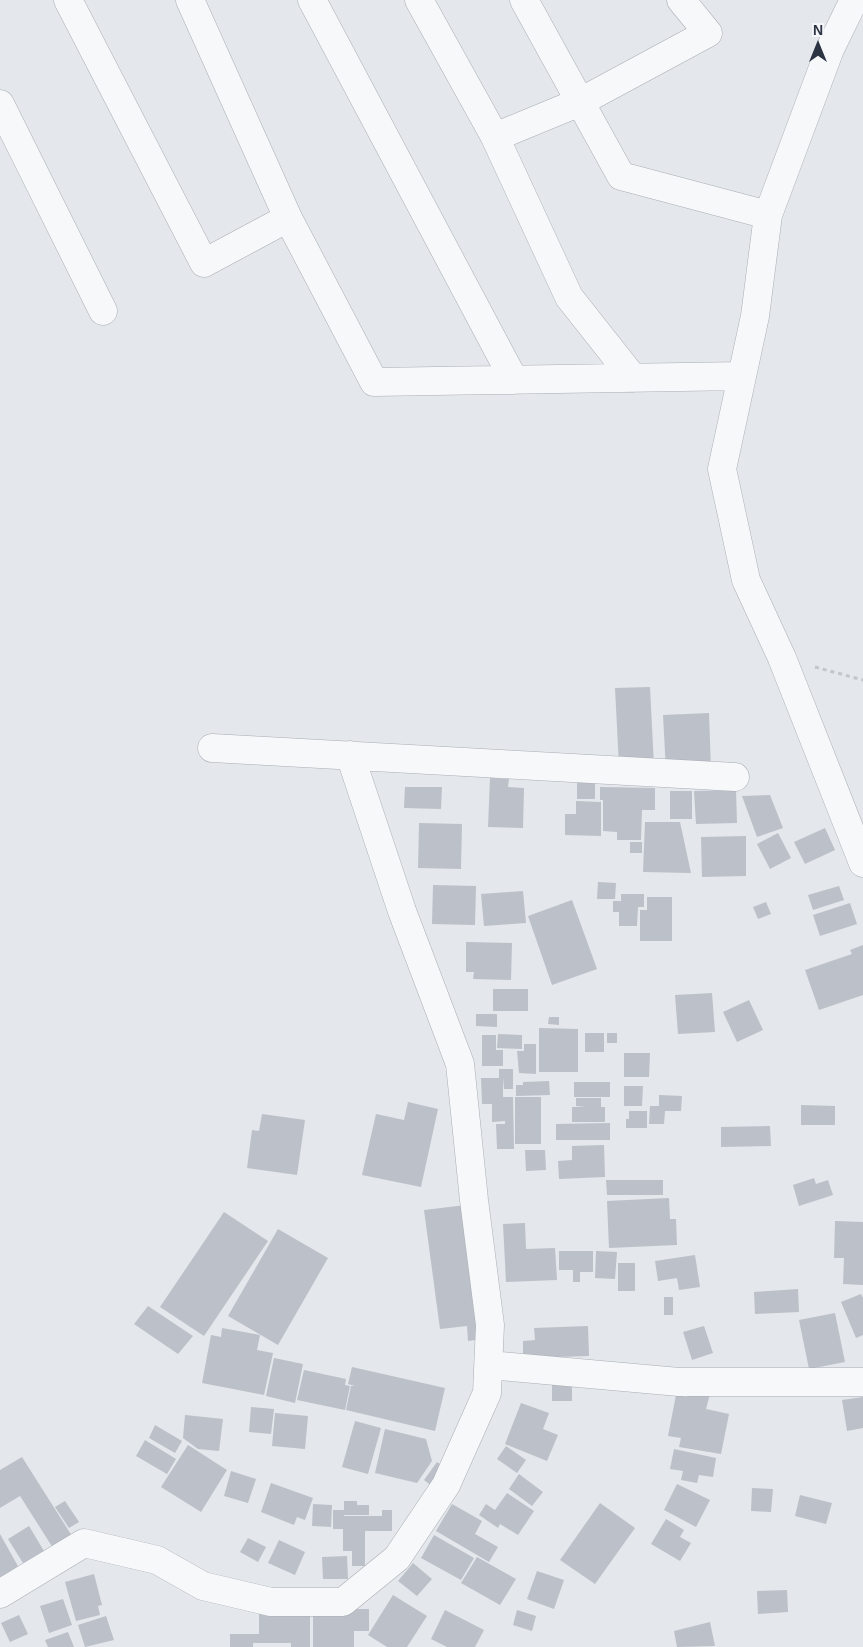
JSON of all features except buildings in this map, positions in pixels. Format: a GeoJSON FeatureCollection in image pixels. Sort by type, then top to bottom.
{"type":"FeatureCollection","features":[{"type":"Feature","properties":{"kind":"street"},"geometry":{"type":"LineString","coordinates":[[68,0],[204,263],[288,218]]}},
{"type":"Feature","properties":{"kind":"street"},"geometry":{"type":"LineString","coordinates":[[190,0],[288,218],[374,382],[742,376]]}},
{"type":"Feature","properties":{"kind":"street"},"geometry":{"type":"LineString","coordinates":[[312,0],[514,380]]}},
{"type":"Feature","properties":{"kind":"street"},"geometry":{"type":"LineString","coordinates":[[419,0],[495,137],[569,297],[633,378]]}},
{"type":"Feature","properties":{"kind":"street"},"geometry":{"type":"LineString","coordinates":[[524,0],[621,176],[768,216]]}},
{"type":"Feature","properties":{"kind":"street"},"geometry":{"type":"LineString","coordinates":[[495,137],[580,102],[708,33],[681,0]]}},
{"type":"Feature","properties":{"kind":"street"},"geometry":{"type":"LineString","coordinates":[[854,0],[830,49],[768,216],[755,316],[722,468],[746,580],[782,658],[863,864]]}},
{"type":"Feature","properties":{"kind":"street"},"geometry":{"type":"LineString","coordinates":[[0,104],[103,311]]}},
{"type":"Feature","properties":{"kind":"street"},"geometry":{"type":"LineString","coordinates":[[212,748],[735,777]]}},
{"type":"Feature","properties":{"kind":"street"},"geometry":{"type":"LineString","coordinates":[[0,1594],[84,1543],[157,1560],[203,1586],[271,1602],[343,1602],[397,1558],[446,1485],[487,1393],[490,1325],[474,1200],[460,1064],[402,911],[350,755]]}},
{"type":"Feature","properties":{"kind":"street"},"geometry":{"type":"LineString","coordinates":[[489,1365],[679,1382],[863,1382]]}},
{"type":"Feature","properties":{"kind":"path"},"geometry":{"type":"LineString","coordinates":[[782,658],[863,680]]}}]}
